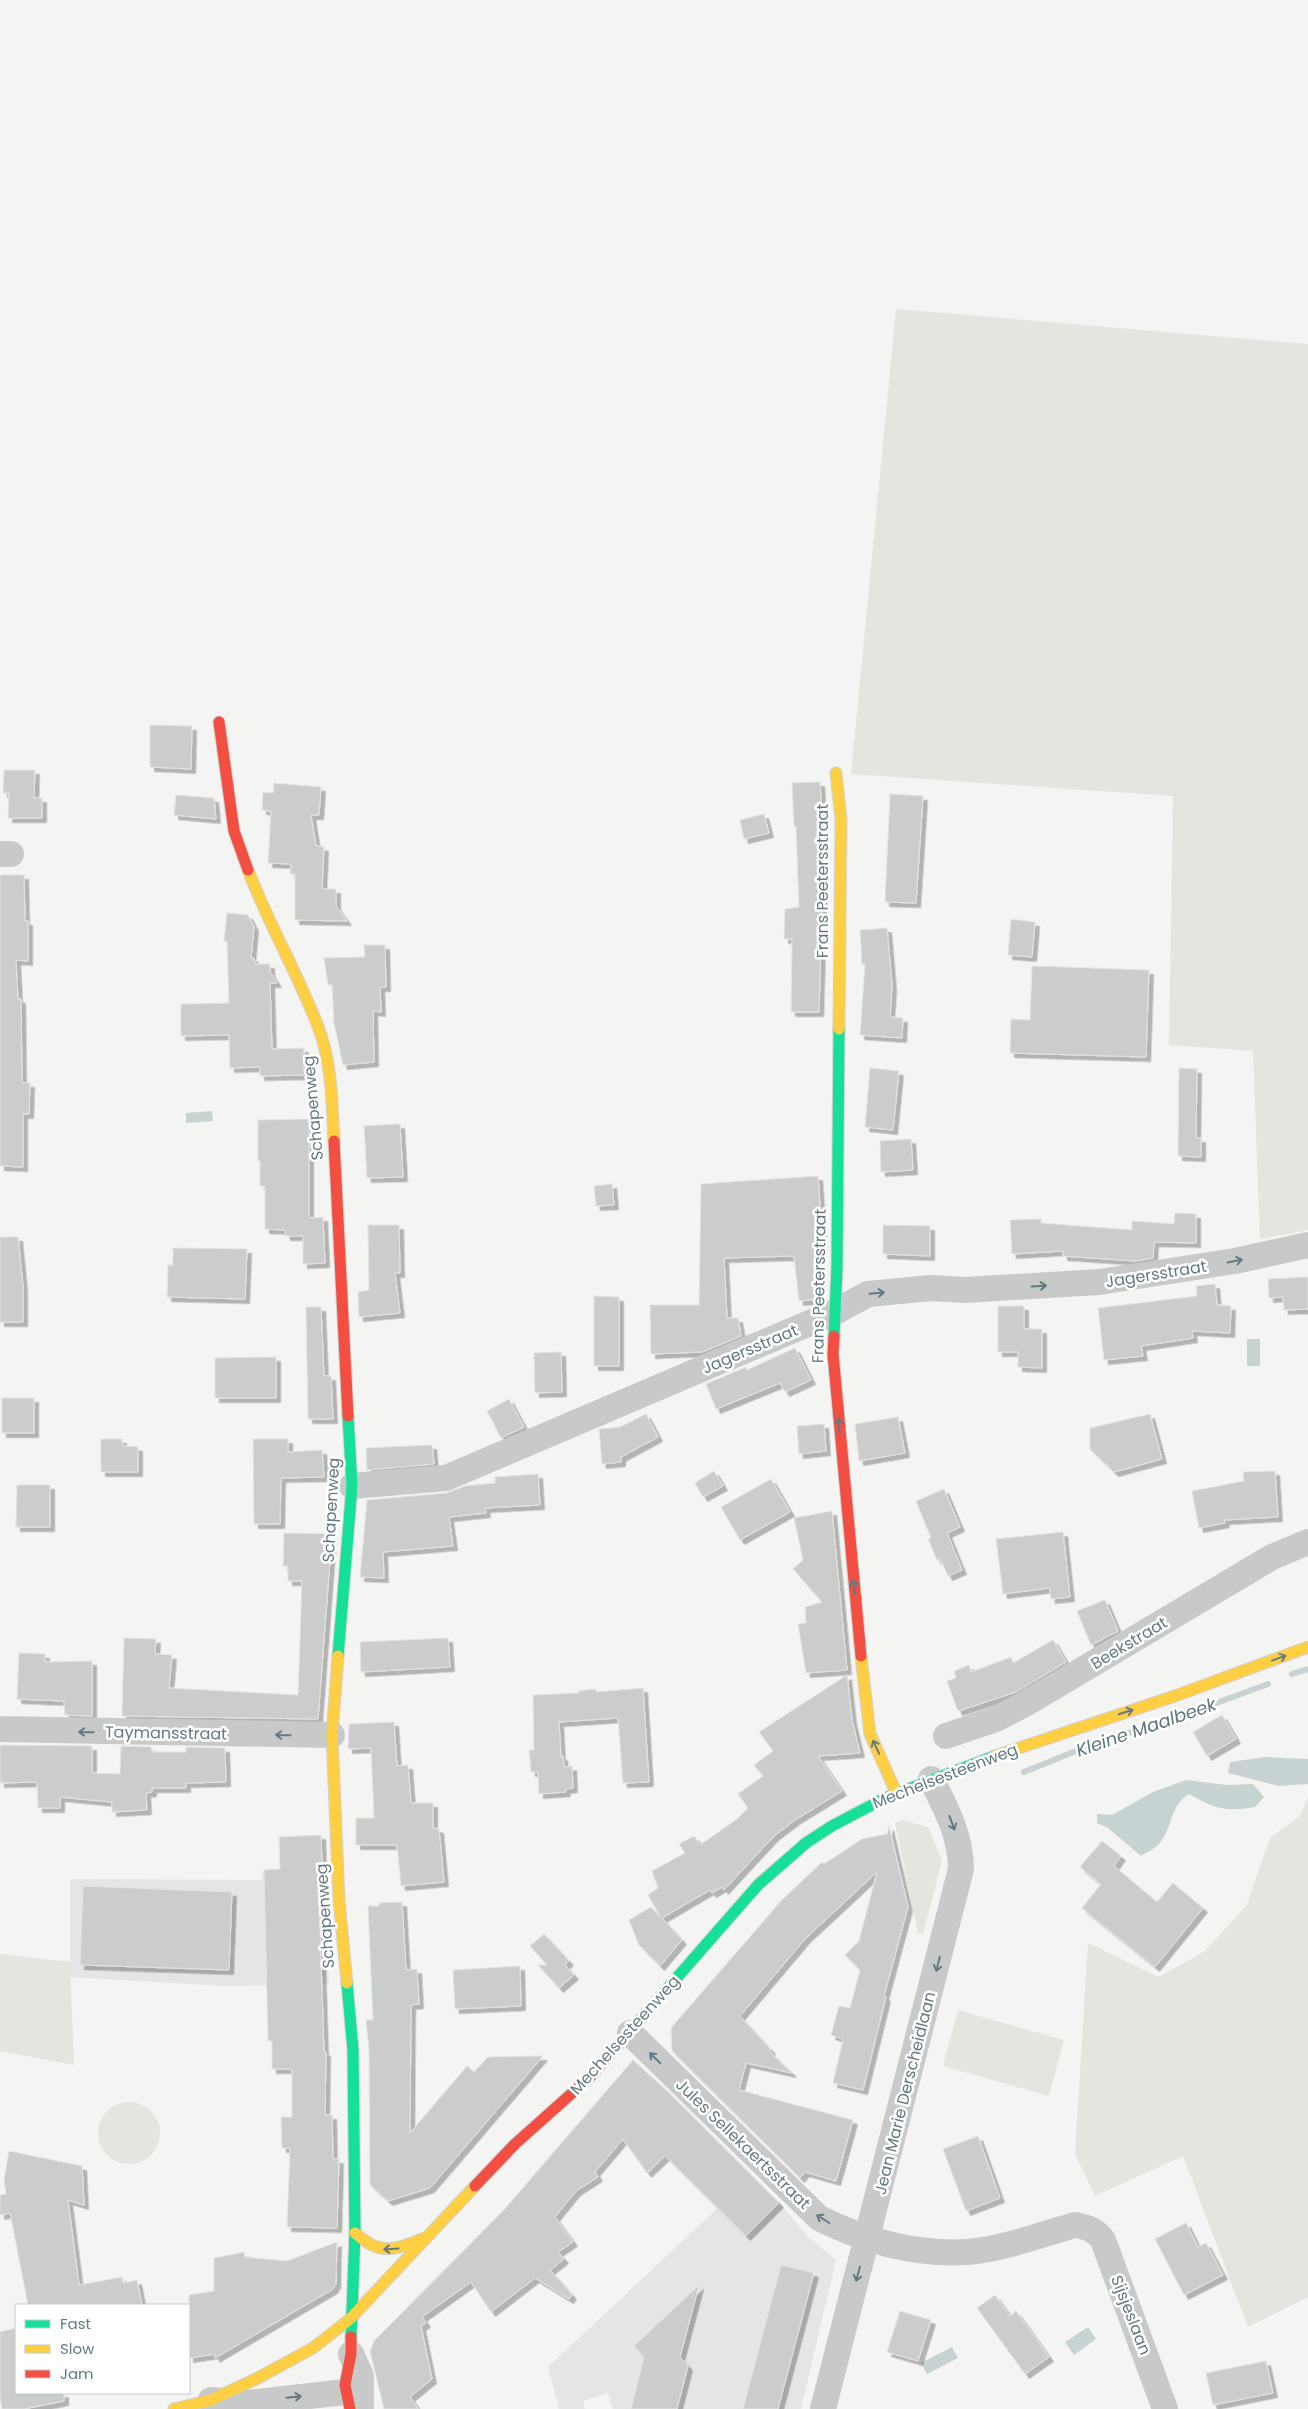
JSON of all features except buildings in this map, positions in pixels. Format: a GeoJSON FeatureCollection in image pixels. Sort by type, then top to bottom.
{"type":"FeatureCollection","features":[{"type":"Feature","properties":{"kind":"street","name":"Schapenweg"},"geometry":{"type":"LineString","coordinates":[[218,722],[234,831],[261,905],[315,1017],[327,1062],[333,1117],[352,1486],[332,1735],[339,1900],[353,2050],[355,2233],[350,2319],[351,2354]]}},
{"type":"Feature","properties":{"kind":"street","name":"Frans Peetersstraat"},"geometry":{"type":"LineString","coordinates":[[836,773],[841,819],[836,1267],[833,1354],[867,1717],[870,1734],[896,1792]]}},
{"type":"Feature","properties":{"kind":"street","name":"Jagersstraat"},"geometry":{"type":"LineString","coordinates":[[352,1486],[446,1478],[834,1313],[868,1294],[931,1288],[964,1290],[1099,1282],[1235,1261],[1308,1245]]}},
{"type":"Feature","properties":{"kind":"street","name":"Beekstraat"},"geometry":{"type":"LineString","coordinates":[[946,1736],[996,1719],[1025,1704],[1272,1557],[1308,1542]]}},
{"type":"Feature","properties":{"kind":"street","name":"Mechelsesteenweg"},"geometry":{"type":"LineString","coordinates":[[174,2409],[211,2400],[256,2379],[330,2337],[350,2319],[515,2144],[589,2078],[774,1868],[809,1839],[839,1821],[896,1792],[1046,1738],[1173,1697],[1308,1647]]}},
{"type":"Feature","properties":{"kind":"street","name":"Mechelsesteenweg"},"geometry":{"type":"LineString","coordinates":[[1046,1738],[1117,1702]]}},
{"type":"Feature","properties":{"kind":"street","name":"Taymansstraat"},"geometry":{"type":"LineString","coordinates":[[0,1729],[332,1735]]}},
{"type":"Feature","properties":{"kind":"street","name":"Jean Marie Derscheidlaan"},"geometry":{"type":"LineString","coordinates":[[823,2409],[961,1869],[958,1840],[946,1808],[932,1779]]}},
{"type":"Feature","properties":{"kind":"street","name":"Jules Sellekaertsstraat"},"geometry":{"type":"LineString","coordinates":[[630,2033],[819,2218],[867,2239],[904,2248],[935,2252],[968,2252],[1017,2242],[1075,2225],[1087,2227]]}},
{"type":"Feature","properties":{"kind":"street","name":"Sijsjeslaan"},"geometry":{"type":"LineString","coordinates":[[1087,2227],[1096,2232],[1103,2240],[1165,2409]]}},
{"type":"Feature","properties":{"kind":"street"},"geometry":{"type":"LineString","coordinates":[[355,2233],[363,2241],[388,2251],[398,2249],[429,2235]]}},
{"type":"Feature","properties":{"kind":"street"},"geometry":{"type":"LineString","coordinates":[[351,2354],[361,2376],[352,2403]]}},
{"type":"Feature","properties":{"kind":"street","name":"Mechelsesteenweg"},"geometry":{"type":"LineString","coordinates":[[211,2400],[352,2403]]}},
{"type":"Feature","properties":{"kind":"shaded area"},"geometry":{"type":"Polygon","coordinates":[[[896,309],[1308,344],[1308,1230],[1260,1239],[1253,1051],[1169,1045],[1173,796],[851,774],[896,309]]]}},
{"type":"Feature","properties":{"kind":"shaded area"},"geometry":{"type":"Polygon","coordinates":[[[212,1111],[213,1121],[186,1123],[186,1113],[212,1111]]]}},
{"type":"Feature","properties":{"kind":"shaded area"},"geometry":{"type":"Polygon","coordinates":[[[1247,1339],[1260,1339],[1260,1366],[1247,1366],[1247,1339]]]}},
{"type":"Feature","properties":{"kind":"shaded area"},"geometry":{"type":"Polygon","coordinates":[[[1266,1757],[1308,1759],[1308,1784],[1279,1786],[1228,1773],[1230,1762],[1266,1757]]]}},
{"type":"Feature","properties":{"kind":"shaded area"},"geometry":{"type":"Polygon","coordinates":[[[1186,1780],[1227,1785],[1253,1784],[1264,1797],[1255,1807],[1228,1809],[1206,1803],[1189,1794],[1178,1804],[1163,1839],[1141,1856],[1108,1828],[1097,1823],[1097,1814],[1112,1815],[1153,1792],[1186,1780]]]}},
{"type":"Feature","properties":{"kind":"shaded area"},"geometry":{"type":"Polygon","coordinates":[[[1308,1797],[1308,2297],[1248,2327],[1183,2156],[1095,2196],[1075,2154],[1088,1943],[1159,1977],[1205,1951],[1246,1906],[1270,1838],[1300,1816],[1308,1797]]]}},
{"type":"Feature","properties":{"kind":"shaded area"},"geometry":{"type":"Polygon","coordinates":[[[902,1820],[928,1827],[942,1861],[923,1934],[918,1933],[895,1823],[902,1820]]]}},
{"type":"Feature","properties":{"kind":"shaded area"},"geometry":{"type":"Polygon","coordinates":[[[323,1870],[329,1984],[224,1986],[70,1977],[70,1879],[263,1880],[262,1871],[323,1870]]]}},
{"type":"Feature","properties":{"kind":"shaded area"},"geometry":{"type":"Polygon","coordinates":[[[0,1954],[70,1962],[74,2065],[0,2051],[0,1954]]]}},
{"type":"Feature","properties":{"kind":"shaded area"},"geometry":{"type":"Polygon","coordinates":[[[958,2010],[1064,2040],[1049,2096],[943,2066],[958,2010]]]}},
{"type":"Feature","properties":{"kind":"shaded area"},"geometry":{"type":"Polygon","coordinates":[[[129,2102],[141,2104],[151,2111],[158,2121],[160,2133],[158,2145],[151,2155],[141,2162],[129,2164],[117,2162],[107,2155],[100,2145],[98,2133],[100,2121],[107,2111],[117,2104],[129,2102]]]}},
{"type":"Feature","properties":{"kind":"shaded area"},"geometry":{"type":"Polygon","coordinates":[[[752,2176],[779,2203],[809,2238],[836,2260],[801,2409],[613,2409],[608,2393],[583,2401],[585,2409],[559,2409],[548,2367],[752,2176]]]}},
{"type":"Feature","properties":{"kind":"shaded area"},"geometry":{"type":"Polygon","coordinates":[[[1088,2327],[1096,2339],[1074,2355],[1065,2342],[1088,2327]]]}},
{"type":"Feature","properties":{"kind":"shaded area"},"geometry":{"type":"Polygon","coordinates":[[[952,2347],[958,2358],[927,2374],[921,2363],[952,2347]]]}},
{"type":"Feature","properties":{"kind":"waterway","name":"Kleine Maalbeek"},"geometry":{"type":"LineString","coordinates":[[1292,1674],[1308,1669]]}},
{"type":"Feature","properties":{"kind":"waterway","name":"Kleine Maalbeek"},"geometry":{"type":"LineString","coordinates":[[1024,1772],[1108,1738],[1146,1729],[1268,1684]]}},
{"type":"Feature","properties":{"kind":"traffic: fast"},"geometry":{"type":"LineString","coordinates":[[834,1336],[837,1267],[839,1029]]}},
{"type":"Feature","properties":{"kind":"traffic: fast"},"geometry":{"type":"LineString","coordinates":[[338,1656],[352,1486],[348,1416]]}},
{"type":"Feature","properties":{"kind":"traffic: fast"},"geometry":{"type":"LineString","coordinates":[[624,2038],[758,1885],[806,1843],[832,1826],[885,1798],[995,1756]]}},
{"type":"Feature","properties":{"kind":"traffic: fast"},"geometry":{"type":"LineString","coordinates":[[347,1983],[353,2050],[355,2233],[351,2337]]}},
{"type":"Feature","properties":{"kind":"traffic: slow"},"geometry":{"type":"LineString","coordinates":[[836,773],[841,819],[839,1029]]}},
{"type":"Feature","properties":{"kind":"traffic: slow"},"geometry":{"type":"LineString","coordinates":[[248,870],[264,909],[301,985],[322,1038],[326,1052],[332,1097],[334,1141]]}},
{"type":"Feature","properties":{"kind":"traffic: slow"},"geometry":{"type":"LineString","coordinates":[[995,1756],[1175,1696],[1308,1647]]}},
{"type":"Feature","properties":{"kind":"traffic: slow"},"geometry":{"type":"LineString","coordinates":[[338,1656],[332,1735],[339,1900],[347,1983]]}},
{"type":"Feature","properties":{"kind":"traffic: slow"},"geometry":{"type":"LineString","coordinates":[[861,1656],[870,1734],[896,1792]]}},
{"type":"Feature","properties":{"kind":"traffic: slow"},"geometry":{"type":"LineString","coordinates":[[174,2409],[211,2400],[256,2379],[313,2348],[350,2319],[475,2186]]}},
{"type":"Feature","properties":{"kind":"traffic: slow"},"geometry":{"type":"LineString","coordinates":[[355,2233],[372,2245],[387,2249],[403,2246],[422,2239]]}},
{"type":"Feature","properties":{"kind":"traffic: jam"},"geometry":{"type":"LineString","coordinates":[[219,722],[234,831],[248,870]]}},
{"type":"Feature","properties":{"kind":"traffic: jam"},"geometry":{"type":"LineString","coordinates":[[334,1141],[348,1416]]}},
{"type":"Feature","properties":{"kind":"traffic: jam"},"geometry":{"type":"LineString","coordinates":[[834,1336],[833,1354],[861,1656]]}},
{"type":"Feature","properties":{"kind":"traffic: jam"},"geometry":{"type":"LineString","coordinates":[[475,2186],[515,2144],[589,2078],[624,2038]]}},
{"type":"Feature","properties":{"kind":"traffic: jam"},"geometry":{"type":"LineString","coordinates":[[350,2409],[345,2385],[351,2354],[351,2337]]}}]}
